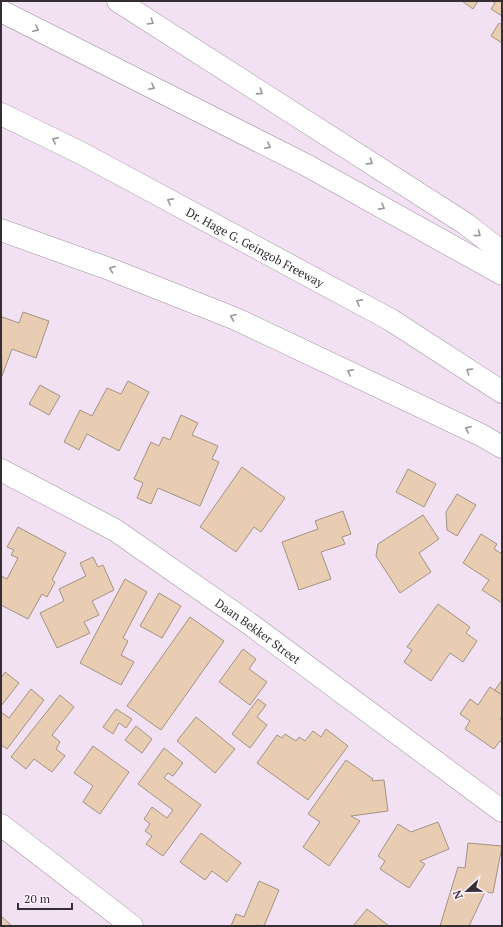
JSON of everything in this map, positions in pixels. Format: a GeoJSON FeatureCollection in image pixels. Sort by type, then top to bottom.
{"type":"FeatureCollection","features":[{"type":"Feature","properties":{"kind":"main road"},"geometry":{"type":"LineString","coordinates":[[118,1],[466,224],[502,252]]}},
{"type":"Feature","properties":{"kind":"main road"},"geometry":{"type":"LineString","coordinates":[[1,11],[308,166],[502,274]]}},
{"type":"Feature","properties":{"kind":"main road","name":"Dr. Hage G. Geingob Freeway"},"geometry":{"type":"LineString","coordinates":[[1,114],[82,153],[391,320],[502,392]]}},
{"type":"Feature","properties":{"kind":"main road"},"geometry":{"type":"LineString","coordinates":[[1,230],[112,270],[236,319],[460,425],[502,447]]}},
{"type":"Feature","properties":{"kind":"main road","name":"Daan Bekker Street"},"geometry":{"type":"LineString","coordinates":[[1,470],[115,530],[250,624],[501,807]]}},
{"type":"Feature","properties":{"kind":"main road"},"geometry":{"type":"LineString","coordinates":[[1,825],[132,926]]}},
{"type":"Feature","properties":{"kind":"building"},"geometry":{"type":"Polygon","coordinates":[[[462,1],[478,1],[473,9],[462,1]]]}},
{"type":"Feature","properties":{"kind":"building"},"geometry":{"type":"Polygon","coordinates":[[[492,1],[502,1],[502,16],[491,9],[495,3],[492,1]]]}},
{"type":"Feature","properties":{"kind":"building"},"geometry":{"type":"Polygon","coordinates":[[[499,23],[502,25],[502,43],[491,36],[499,23]]]}},
{"type":"Feature","properties":{"kind":"building"},"geometry":{"type":"Polygon","coordinates":[[[23,312],[49,321],[36,358],[12,349],[2,376],[2,317],[19,323],[23,312]]]}},
{"type":"Feature","properties":{"kind":"building"},"geometry":{"type":"Polygon","coordinates":[[[128,381],[149,392],[119,451],[87,434],[79,450],[64,442],[80,410],[92,416],[107,388],[121,394],[128,381]]]}},
{"type":"Feature","properties":{"kind":"building"},"geometry":{"type":"Polygon","coordinates":[[[40,385],[60,396],[49,415],[29,404],[40,385]]]}},
{"type":"Feature","properties":{"kind":"building"},"geometry":{"type":"Polygon","coordinates":[[[181,415],[198,423],[192,435],[218,446],[212,459],[219,462],[200,506],[158,488],[151,504],[137,498],[143,483],[134,479],[151,442],[159,446],[163,437],[170,440],[181,415]]]}},
{"type":"Feature","properties":{"kind":"building"},"geometry":{"type":"Polygon","coordinates":[[[242,467],[285,498],[261,532],[254,527],[236,552],[200,527],[242,467]]]}},
{"type":"Feature","properties":{"kind":"building"},"geometry":{"type":"Polygon","coordinates":[[[408,469],[436,484],[424,507],[396,492],[408,469]]]}},
{"type":"Feature","properties":{"kind":"building"},"geometry":{"type":"Polygon","coordinates":[[[457,494],[476,505],[457,536],[447,530],[446,512],[457,494]]]}},
{"type":"Feature","properties":{"kind":"building"},"geometry":{"type":"Polygon","coordinates":[[[343,511],[351,534],[342,537],[345,544],[321,552],[331,579],[299,590],[282,542],[318,529],[315,521],[343,511]]]}},
{"type":"Feature","properties":{"kind":"building"},"geometry":{"type":"Polygon","coordinates":[[[423,515],[439,539],[419,553],[431,572],[400,593],[376,556],[378,544],[423,515]]]}},
{"type":"Feature","properties":{"kind":"building"},"geometry":{"type":"Polygon","coordinates":[[[18,527],[66,553],[52,580],[55,582],[47,597],[42,594],[28,619],[1,605],[1,576],[7,579],[18,558],[11,555],[14,550],[7,547],[18,527]]]}},
{"type":"Feature","properties":{"kind":"building"},"geometry":{"type":"Polygon","coordinates":[[[481,534],[497,544],[494,549],[502,554],[502,603],[482,590],[489,580],[463,563],[481,534]]]}},
{"type":"Feature","properties":{"kind":"building"},"geometry":{"type":"Polygon","coordinates":[[[93,557],[98,567],[103,565],[114,590],[92,601],[99,615],[84,622],[90,633],[57,648],[40,613],[64,601],[59,589],[86,576],[80,563],[93,557]]]}},
{"type":"Feature","properties":{"kind":"building"},"geometry":{"type":"Polygon","coordinates":[[[125,579],[147,592],[123,638],[128,641],[121,655],[134,662],[121,685],[80,663],[125,579]]]}},
{"type":"Feature","properties":{"kind":"building"},"geometry":{"type":"Polygon","coordinates":[[[159,593],[181,606],[162,638],[140,626],[159,593]]]}},
{"type":"Feature","properties":{"kind":"building"},"geometry":{"type":"Polygon","coordinates":[[[438,604],[470,627],[466,633],[477,641],[463,662],[450,653],[431,681],[404,662],[412,650],[407,647],[438,604]]]}},
{"type":"Feature","properties":{"kind":"building"},"geometry":{"type":"Polygon","coordinates":[[[190,617],[224,641],[161,730],[127,706],[190,617]]]}},
{"type":"Feature","properties":{"kind":"building"},"geometry":{"type":"Polygon","coordinates":[[[243,649],[256,659],[249,669],[267,682],[250,705],[219,682],[243,649]]]}},
{"type":"Feature","properties":{"kind":"building"},"geometry":{"type":"Polygon","coordinates":[[[5,672],[19,683],[1,706],[1,678],[5,672]]]}},
{"type":"Feature","properties":{"kind":"building"},"geometry":{"type":"Polygon","coordinates":[[[502,680],[502,695],[495,690],[502,680]]]}},
{"type":"Feature","properties":{"kind":"building"},"geometry":{"type":"Polygon","coordinates":[[[490,687],[502,695],[502,716],[500,719],[502,720],[502,742],[500,741],[494,749],[465,729],[470,721],[460,714],[470,699],[478,705],[490,687]]]}},
{"type":"Feature","properties":{"kind":"building"},"geometry":{"type":"Polygon","coordinates":[[[31,689],[44,700],[7,749],[1,745],[1,712],[9,718],[31,689]]]}},
{"type":"Feature","properties":{"kind":"building"},"geometry":{"type":"Polygon","coordinates":[[[60,695],[74,707],[52,735],[60,742],[56,749],[65,756],[52,772],[34,759],[26,769],[11,757],[60,695]]]}},
{"type":"Feature","properties":{"kind":"building"},"geometry":{"type":"Polygon","coordinates":[[[258,699],[266,705],[257,717],[267,725],[250,748],[232,734],[258,699]]]}},
{"type":"Feature","properties":{"kind":"building"},"geometry":{"type":"Polygon","coordinates":[[[116,709],[132,719],[126,728],[119,723],[113,734],[103,727],[116,709]]]}},
{"type":"Feature","properties":{"kind":"building"},"geometry":{"type":"Polygon","coordinates":[[[196,717],[235,749],[215,773],[177,741],[196,717]]]}},
{"type":"Feature","properties":{"kind":"building"},"geometry":{"type":"Polygon","coordinates":[[[136,726],[152,739],[142,753],[125,740],[136,726]]]}},
{"type":"Feature","properties":{"kind":"building"},"geometry":{"type":"Polygon","coordinates":[[[326,729],[348,746],[308,800],[257,763],[277,735],[282,738],[285,734],[296,741],[299,737],[305,741],[313,731],[321,737],[326,729]]]}},
{"type":"Feature","properties":{"kind":"building"},"geometry":{"type":"Polygon","coordinates":[[[93,746],[129,772],[100,814],[83,802],[93,786],[74,773],[93,746]]]}},
{"type":"Feature","properties":{"kind":"building"},"geometry":{"type":"Polygon","coordinates":[[[164,748],[183,763],[173,776],[168,773],[164,778],[201,805],[163,856],[146,844],[152,836],[145,831],[150,824],[144,819],[152,807],[167,818],[173,810],[138,784],[164,748]]]}},
{"type":"Feature","properties":{"kind":"building"},"geometry":{"type":"Polygon","coordinates":[[[346,760],[373,779],[372,781],[384,780],[388,811],[351,816],[360,821],[329,866],[303,847],[320,822],[308,814],[346,760]]]}},
{"type":"Feature","properties":{"kind":"building"},"geometry":{"type":"Polygon","coordinates":[[[438,822],[449,849],[420,861],[425,864],[409,888],[380,869],[385,861],[378,856],[398,824],[411,832],[438,822]]]}},
{"type":"Feature","properties":{"kind":"building"},"geometry":{"type":"Polygon","coordinates":[[[201,833],[241,863],[227,882],[212,871],[205,880],[180,862],[201,833]]]}},
{"type":"Feature","properties":{"kind":"building"},"geometry":{"type":"Polygon","coordinates":[[[468,843],[502,846],[493,893],[485,892],[469,926],[440,926],[458,867],[465,868],[468,843]]]}},
{"type":"Feature","properties":{"kind":"building"},"geometry":{"type":"Polygon","coordinates":[[[259,881],[279,890],[264,926],[231,926],[236,914],[244,917],[259,881]]]}},
{"type":"Feature","properties":{"kind":"building"},"geometry":{"type":"Polygon","coordinates":[[[367,909],[389,926],[353,926],[367,909]]]}},
{"type":"Feature","properties":{"kind":"building"},"geometry":{"type":"Polygon","coordinates":[[[1,916],[12,926],[1,926],[1,916]]]}}]}
